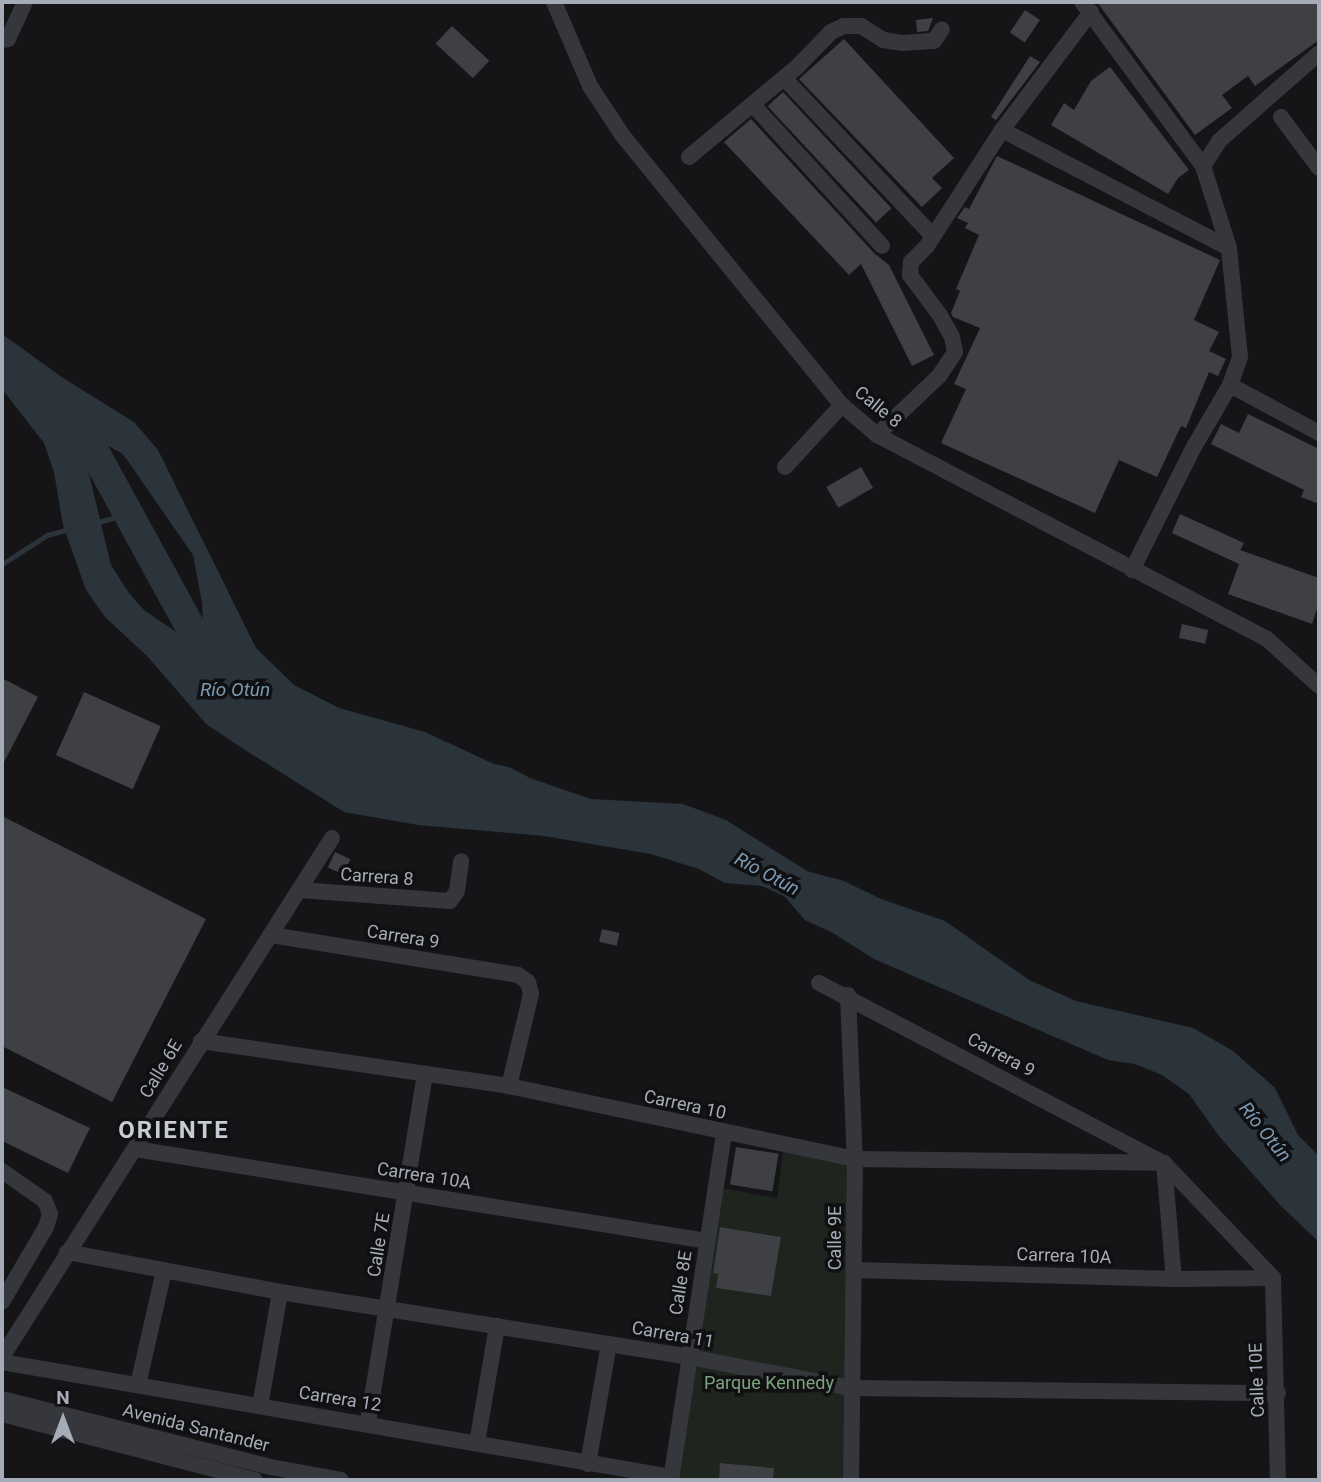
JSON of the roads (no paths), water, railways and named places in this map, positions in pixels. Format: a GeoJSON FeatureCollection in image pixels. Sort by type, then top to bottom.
{"type":"FeatureCollection","features":[{"type":"Feature","properties":{"kind":"street"},"geometry":{"type":"LineString","coordinates":[[2,40],[8,39],[26,2]]}},
{"type":"Feature","properties":{"kind":"street","name":"Calle 8"},"geometry":{"type":"LineString","coordinates":[[554,2],[590,86],[623,136],[842,405],[877,435],[1267,639],[1319,686]]}},
{"type":"Feature","properties":{"kind":"street"},"geometry":{"type":"LineString","coordinates":[[877,435],[939,376],[955,352],[952,337],[939,314],[910,275],[911,262],[933,236],[1086,7],[1203,166],[1230,248],[1240,357],[1230,384],[1195,445],[1132,570]]}},
{"type":"Feature","properties":{"kind":"street"},"geometry":{"type":"LineString","coordinates":[[690,157],[785,78],[831,32],[844,26],[861,26],[883,40],[902,43],[934,41],[942,29]]}},
{"type":"Feature","properties":{"kind":"street"},"geometry":{"type":"LineString","coordinates":[[1203,166],[1219,141],[1319,53]]}},
{"type":"Feature","properties":{"kind":"street"},"geometry":{"type":"LineString","coordinates":[[785,78],[933,236]]}},
{"type":"Feature","properties":{"kind":"street"},"geometry":{"type":"LineString","coordinates":[[753,105],[882,246]]}},
{"type":"Feature","properties":{"kind":"street"},"geometry":{"type":"LineString","coordinates":[[1281,117],[1319,168]]}},
{"type":"Feature","properties":{"kind":"street"},"geometry":{"type":"LineString","coordinates":[[1002,130],[1230,248]]}},
{"type":"Feature","properties":{"kind":"street"},"geometry":{"type":"LineString","coordinates":[[1230,384],[1319,433]]}},
{"type":"Feature","properties":{"kind":"street"},"geometry":{"type":"LineString","coordinates":[[785,467],[842,405]]}},
{"type":"Feature","properties":{"kind":"street","name":"Calle 6E"},"geometry":{"type":"LineString","coordinates":[[2,1357],[332,838]]}},
{"type":"Feature","properties":{"kind":"street","name":"Carrera 8"},"geometry":{"type":"LineString","coordinates":[[300,891],[450,901],[457,891],[461,861]]}},
{"type":"Feature","properties":{"kind":"street","name":"Carrera 9"},"geometry":{"type":"LineString","coordinates":[[271,935],[518,975],[528,982],[531,994],[509,1086]]}},
{"type":"Feature","properties":{"kind":"street","name":"Carrera 9"},"geometry":{"type":"LineString","coordinates":[[819,982],[1164,1163],[1273,1278]]}},
{"type":"Feature","properties":{"kind":"street","name":"Calle 9E"},"geometry":{"type":"LineString","coordinates":[[848,995],[855,1159],[851,1480]]}},
{"type":"Feature","properties":{"kind":"street","name":"Carrera 10"},"geometry":{"type":"LineString","coordinates":[[201,1041],[509,1086],[855,1159],[1164,1163]]}},
{"type":"Feature","properties":{"kind":"street","name":"Calle 7E"},"geometry":{"type":"LineString","coordinates":[[368,1422],[425,1074]]}},
{"type":"Feature","properties":{"kind":"street","name":"Calle 8E"},"geometry":{"type":"LineString","coordinates":[[671,1478],[724,1133]]}},
{"type":"Feature","properties":{"kind":"street","name":"Carrera 10A"},"geometry":{"type":"LineString","coordinates":[[135,1149],[707,1241]]}},
{"type":"Feature","properties":{"kind":"street"},"geometry":{"type":"LineString","coordinates":[[1164,1163],[1174,1279]]}},
{"type":"Feature","properties":{"kind":"street"},"geometry":{"type":"LineString","coordinates":[[2,1171],[45,1201],[50,1213],[47,1227],[2,1302]]}},
{"type":"Feature","properties":{"kind":"street","name":"Carrera 11"},"geometry":{"type":"LineString","coordinates":[[67,1252],[280,1292],[689,1357],[852,1388],[1278,1393]]}},
{"type":"Feature","properties":{"kind":"street","name":"Carrera 10A"},"geometry":{"type":"LineString","coordinates":[[855,1270],[1174,1279],[1273,1278]]}},
{"type":"Feature","properties":{"kind":"street"},"geometry":{"type":"LineString","coordinates":[[138,1385],[164,1271]]}},
{"type":"Feature","properties":{"kind":"street","name":"Calle 10E"},"geometry":{"type":"LineString","coordinates":[[1273,1278],[1278,1393],[1278,1480]]}},
{"type":"Feature","properties":{"kind":"street"},"geometry":{"type":"LineString","coordinates":[[260,1406],[280,1292]]}},
{"type":"Feature","properties":{"kind":"street"},"geometry":{"type":"LineString","coordinates":[[477,1443],[498,1326]]}},
{"type":"Feature","properties":{"kind":"street"},"geometry":{"type":"LineString","coordinates":[[588,1464],[609,1344]]}},
{"type":"Feature","properties":{"kind":"street","name":"Carrera 12"},"geometry":{"type":"LineString","coordinates":[[2,1362],[368,1422],[671,1478]]}},
{"type":"Feature","properties":{"kind":"street","name":"Avenida Santander"},"geometry":{"type":"LineString","coordinates":[[2,1399],[270,1474],[341,1480]]}},
{"type":"Feature","properties":{"kind":"street","name":"Avenida Santander"},"geometry":{"type":"LineString","coordinates":[[2,1414],[255,1480]]}},
{"type":"Feature","properties":{"kind":"water","name":"Río Otún"},"geometry":{"type":"Polygon","coordinates":[[[2,334],[63,378],[134,422],[158,450],[256,648],[294,685],[339,708],[425,732],[494,764],[509,767],[530,778],[591,799],[683,804],[726,820],[807,871],[844,881],[881,899],[945,921],[1029,980],[1076,1001],[1193,1028],[1233,1051],[1275,1088],[1298,1135],[1319,1156],[1319,1242],[1281,1206],[1219,1136],[1189,1094],[1162,1075],[1135,1064],[1108,1060],[874,959],[833,933],[805,920],[784,896],[762,886],[725,883],[699,869],[651,854],[544,836],[418,825],[344,812],[242,748],[206,724],[148,657],[105,617],[86,590],[63,525],[54,472],[44,443],[2,389],[2,334]],[[96,439],[82,445],[111,565],[144,610],[204,651],[202,603],[193,555],[123,454],[96,439]],[[274,742],[273,747],[309,769],[348,781],[389,792],[456,804],[465,797],[455,788],[407,773],[274,742]]]}},
{"type":"Feature","properties":{"kind":"waterway","name":"Río Otún"},"geometry":{"type":"LineString","coordinates":[[2,363],[58,404],[89,442],[204,652],[228,704],[272,744],[388,781],[505,802]]}},
{"type":"Feature","properties":{"kind":"waterway"},"geometry":{"type":"LineString","coordinates":[[93,523],[128,514]]}},
{"type":"Feature","properties":{"kind":"waterway"},"geometry":{"type":"LineString","coordinates":[[2,564],[47,535],[70,529]]}},
{"type":"Feature","properties":{"kind":"district","name":"ORIENTE"},"geometry":{"type":"Point","coordinates":[174,1131]}},
{"type":"Feature","properties":{"kind":"park label","name":"Parque Kennedy"},"geometry":{"type":"Point","coordinates":[769,1383]}}]}
